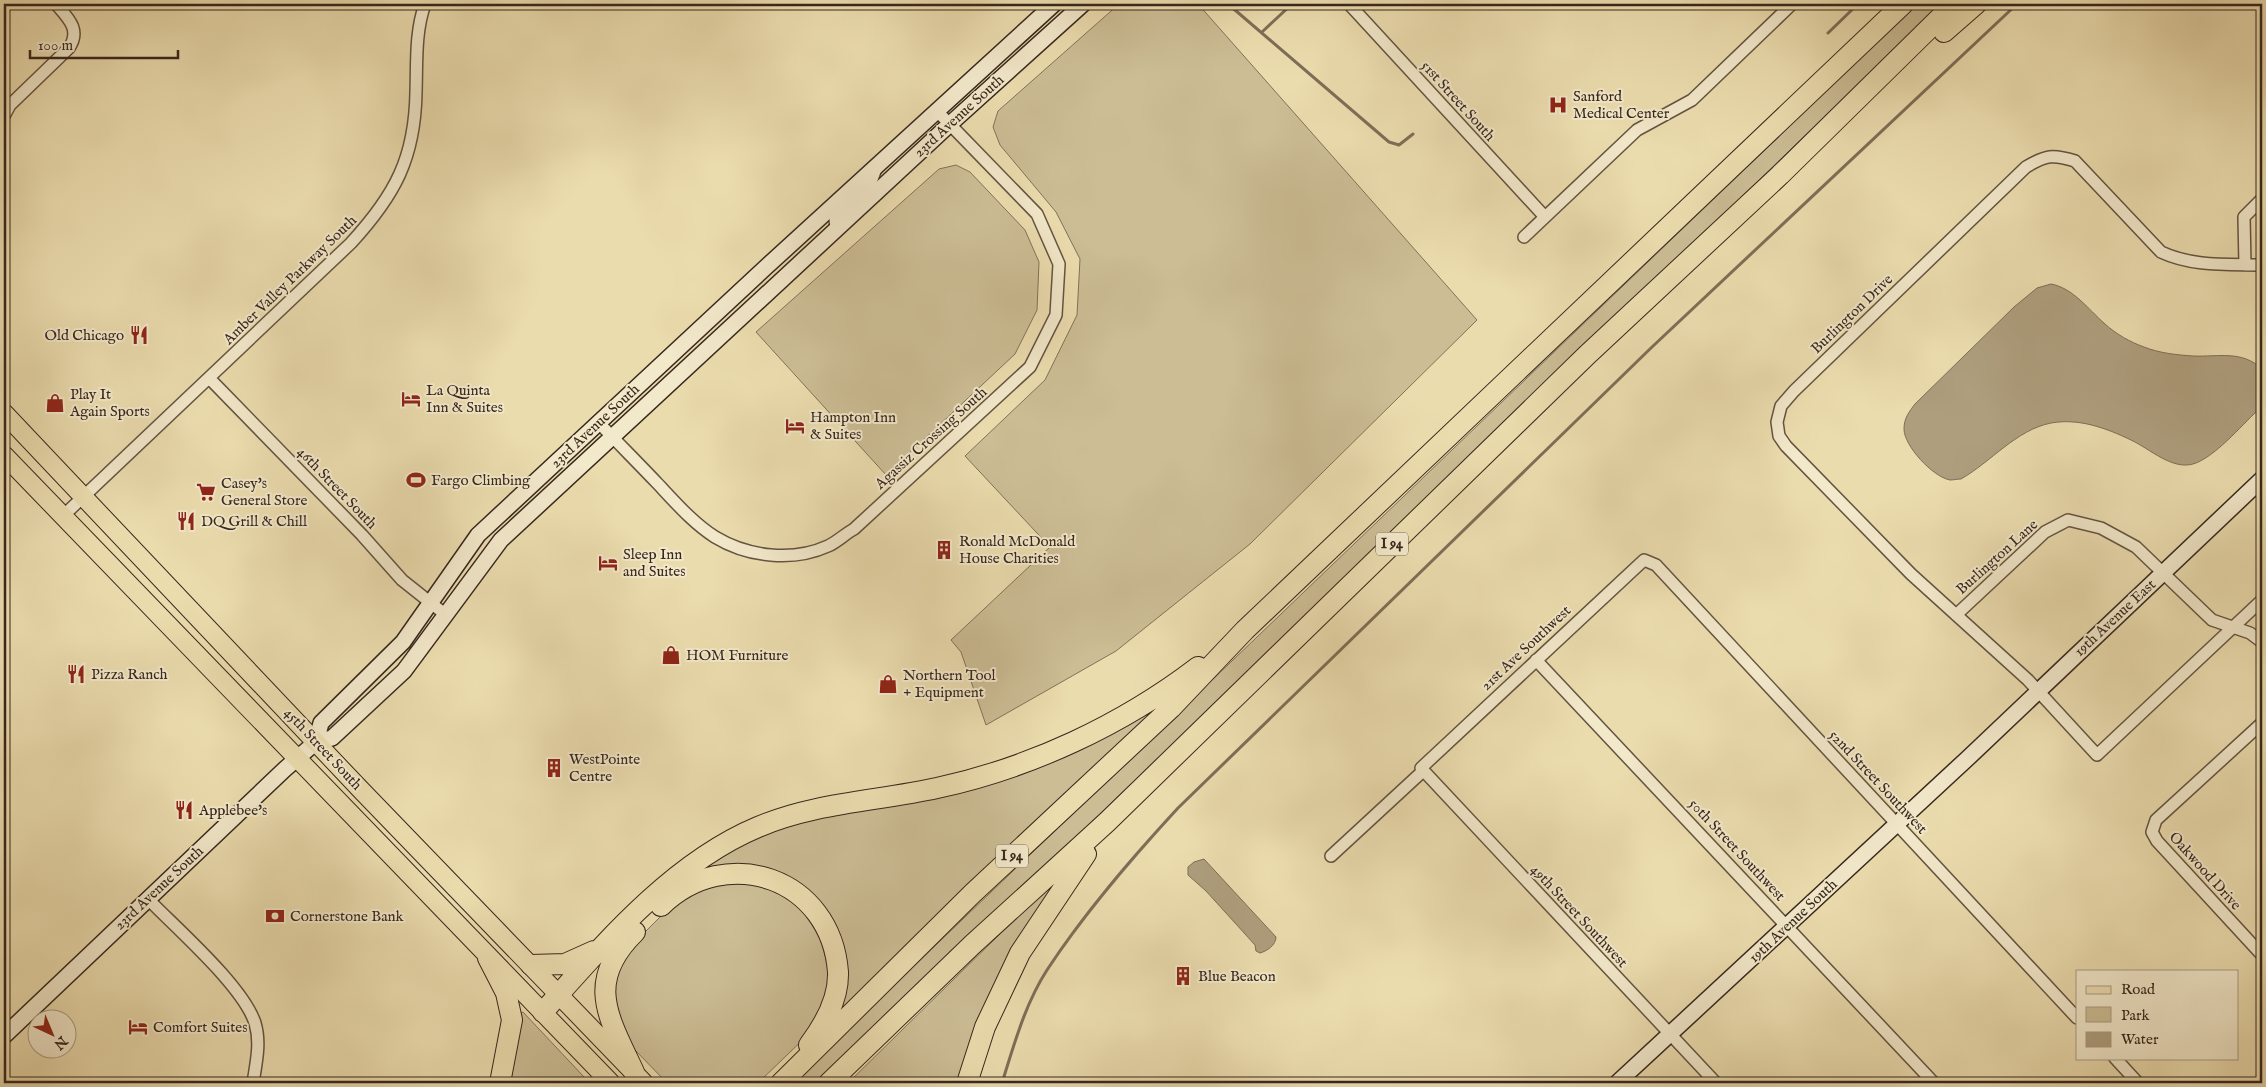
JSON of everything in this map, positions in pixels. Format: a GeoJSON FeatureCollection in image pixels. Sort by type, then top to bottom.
{"type":"FeatureCollection","features":[{"type":"Feature","properties":{"kind":"highway"},"geometry":{"type":"LineString","coordinates":[[1829,76],[1889,4]]}},
{"type":"Feature","properties":{"kind":"highway","name":"I 94"},"geometry":{"type":"LineString","coordinates":[[780,1083],[973,892],[1170,708],[1245,630],[1903,4]]}},
{"type":"Feature","properties":{"kind":"highway","name":"I 94"},"geometry":{"type":"LineString","coordinates":[[829,1083],[972,945],[1118,811],[1573,368],[1780,174],[1954,4]]}},
{"type":"Feature","properties":{"kind":"highway"},"geometry":{"type":"LineString","coordinates":[[1780,174],[1976,4]]}},
{"type":"Feature","properties":{"kind":"highway"},"geometry":{"type":"LineString","coordinates":[[543,1012],[606,944],[679,873],[758,827],[815,810],[938,788],[999,772],[1074,741],[1122,716],[1185,676],[1245,630]]}},
{"type":"Feature","properties":{"kind":"highway"},"geometry":{"type":"LineString","coordinates":[[967,1083],[986,1027],[1020,954],[1070,876],[1118,811]]}},
{"type":"Feature","properties":{"kind":"highway"},"geometry":{"type":"LineString","coordinates":[[639,1078],[610,1020],[605,1003],[605,984],[616,955],[625,942],[669,899],[682,889],[707,877],[728,874],[755,874],[780,882],[798,893],[814,909],[828,932],[838,972],[836,992],[828,1014],[814,1038],[780,1083]]}},
{"type":"Feature","properties":{"kind":"highway"},"geometry":{"type":"LineString","coordinates":[[531,965],[565,964],[581,959],[606,944]]}},
{"type":"Feature","properties":{"kind":"highway"},"geometry":{"type":"LineString","coordinates":[[488,958],[506,993],[512,1020],[500,1083]]}},
{"type":"Feature","properties":{"kind":"main road","name":"45th Street South"},"geometry":{"type":"LineString","coordinates":[[4,413],[316,742],[639,1078]]}},
{"type":"Feature","properties":{"kind":"main road","name":"45th Street South"},"geometry":{"type":"LineString","coordinates":[[4,454],[488,958],[612,1083]]}},
{"type":"Feature","properties":{"kind":"street"},"geometry":{"type":"LineString","coordinates":[[4,116],[10,105],[69,48],[74,40],[76,32],[56,4]]}},
{"type":"Feature","properties":{"kind":"street","name":"Amber Valley Parkway South"},"geometry":{"type":"LineString","coordinates":[[63,516],[351,243],[386,202],[402,172],[412,140],[418,36],[425,4]]}},
{"type":"Feature","properties":{"kind":"street","name":"23rd Avenue South"},"geometry":{"type":"LineString","coordinates":[[316,742],[321,723],[403,642],[478,535],[877,164],[1054,4]]}},
{"type":"Feature","properties":{"kind":"street","name":"23rd Avenue South"},"geometry":{"type":"LineString","coordinates":[[4,1036],[316,742],[332,738],[404,671],[501,540],[950,124],[1083,4]]}},
{"type":"Feature","properties":{"kind":"street","name":"51st Street South"},"geometry":{"type":"LineString","coordinates":[[1349,4],[1545,217]]}},
{"type":"Feature","properties":{"kind":"street"},"geometry":{"type":"LineString","coordinates":[[1524,237],[1637,130],[1692,100],[1792,4]]}},
{"type":"Feature","properties":{"kind":"street","name":"Agassiz Crossing South"},"geometry":{"type":"LineString","coordinates":[[599,423],[678,506],[715,537],[740,548],[761,554],[783,556],[805,553],[829,546],[854,529],[1030,367],[1056,315],[1059,264],[1037,214],[936,110]]}},
{"type":"Feature","properties":{"kind":"street","name":"Burlington Drive"},"geometry":{"type":"LineString","coordinates":[[2037,691],[1911,574],[1786,446],[1779,436],[1778,422],[1781,406],[2026,167],[2042,157],[2059,156],[2075,161],[2161,252],[2176,259],[2192,263],[2262,266]]}},
{"type":"Feature","properties":{"kind":"street","name":"23rd Avenue South"},"geometry":{"type":"LineString","coordinates":[[836,229],[835,219],[871,182],[877,164]]}},
{"type":"Feature","properties":{"kind":"street"},"geometry":{"type":"LineString","coordinates":[[2245,265],[2244,217],[2262,200]]}},
{"type":"Feature","properties":{"kind":"street","name":"23rd Avenue South"},"geometry":{"type":"LineString","coordinates":[[789,273],[792,263],[824,232],[826,226],[820,218]]}},
{"type":"Feature","properties":{"kind":"street","name":"46th Street South"},"geometry":{"type":"LineString","coordinates":[[210,378],[362,535],[402,580],[446,615]]}},
{"type":"Feature","properties":{"kind":"street","name":"19th Avenue East"},"geometry":{"type":"LineString","coordinates":[[1968,758],[2262,480]]}},
{"type":"Feature","properties":{"kind":"street","name":"Burlington Lane"},"geometry":{"type":"LineString","coordinates":[[1956,615],[2045,532],[2068,520],[2101,528],[2136,546],[2212,620],[2250,633],[2262,642]]}},
{"type":"Feature","properties":{"kind":"street","name":"21st Ave Southwest"},"geometry":{"type":"LineString","coordinates":[[1331,856],[1536,660],[1644,560],[1656,565]]}},
{"type":"Feature","properties":{"kind":"street","name":"52nd Street Southwest"},"geometry":{"type":"LineString","coordinates":[[1656,565],[2076,1017]]}},
{"type":"Feature","properties":{"kind":"street"},"geometry":{"type":"LineString","coordinates":[[2037,691],[2097,755],[2262,600]]}},
{"type":"Feature","properties":{"kind":"street","name":"50th Street Southwest"},"geometry":{"type":"LineString","coordinates":[[1536,660],[1934,1083]]}},
{"type":"Feature","properties":{"kind":"street","name":"Oakwood Drive"},"geometry":{"type":"LineString","coordinates":[[2262,723],[2156,820],[2152,832],[2157,841],[2258,942],[2262,955]]}},
{"type":"Feature","properties":{"kind":"street","name":"19th Avenue South"},"geometry":{"type":"LineString","coordinates":[[1617,1083],[1968,758]]}},
{"type":"Feature","properties":{"kind":"street","name":"49th Street Southwest"},"geometry":{"type":"LineString","coordinates":[[1422,770],[1716,1083]]}},
{"type":"Feature","properties":{"kind":"street"},"geometry":{"type":"LineString","coordinates":[[148,899],[240,994],[254,1022],[258,1037],[258,1055],[253,1083]]}},
{"type":"Feature","properties":{"kind":"street"},"geometry":{"type":"LineString","coordinates":[[2117,1060],[2138,1083]]}},
{"type":"Feature","properties":{"kind":"green space"},"geometry":{"type":"Polygon","coordinates":[[[1119,4],[1198,4],[1477,320],[1250,544],[1116,651],[986,725],[961,652],[951,640],[1050,547],[965,456],[1045,380],[1077,315],[1080,259],[1056,212],[1000,145],[993,127],[998,111],[1119,4]]]}},
{"type":"Feature","properties":{"kind":"green space"},"geometry":{"type":"Polygon","coordinates":[[[1917,4],[1942,4],[820,1083],[792,1083],[1917,4]]]}},
{"type":"Feature","properties":{"kind":"green space"},"geometry":{"type":"Polygon","coordinates":[[[956,165],[970,172],[1025,230],[1039,262],[1037,310],[1015,354],[886,475],[756,332],[939,169],[956,165]]]}},
{"type":"Feature","properties":{"kind":"green space"},"geometry":{"type":"Polygon","coordinates":[[[1141,711],[1149,717],[843,1008],[839,1005],[843,988],[802,889],[697,876],[694,869],[720,853],[810,817],[878,806],[1141,711]]]}},
{"type":"Feature","properties":{"kind":"green space"},"geometry":{"type":"Polygon","coordinates":[[[735,879],[782,892],[818,926],[832,985],[814,1029],[758,1083],[667,1083],[634,1049],[623,1034],[610,987],[624,953],[674,903],[692,891],[735,879]]]}},
{"type":"Feature","properties":{"kind":"green space"},"geometry":{"type":"Polygon","coordinates":[[[1051,884],[1057,888],[960,1083],[848,1083],[1051,884]]]}},
{"type":"Feature","properties":{"kind":"green space"},"geometry":{"type":"Polygon","coordinates":[[[523,1012],[588,1083],[507,1083],[519,1013],[523,1012]]]}},
{"type":"Feature","properties":{"kind":"water"},"geometry":{"type":"Polygon","coordinates":[[[2051,284],[2073,294],[2109,328],[2139,345],[2168,353],[2193,356],[2238,357],[2254,363],[2262,369],[2262,401],[2257,411],[2218,449],[2201,461],[2193,464],[2177,464],[2161,458],[2131,440],[2102,428],[2082,423],[2061,422],[2051,423],[2026,432],[1961,479],[1950,480],[1943,478],[1921,460],[1909,444],[1904,429],[1906,418],[1915,404],[2014,307],[2037,288],[2051,284]]]}},
{"type":"Feature","properties":{"kind":"water"},"geometry":{"type":"Polygon","coordinates":[[[1204,859],[1276,937],[1273,945],[1268,949],[1260,953],[1256,951],[1255,945],[1206,891],[1188,875],[1188,867],[1194,862],[1204,859]]]}},
{"type":"Feature","properties":{"kind":"waterway"},"geometry":{"type":"LineString","coordinates":[[1228,4],[1389,142],[1399,145],[1413,134]]}},
{"type":"Feature","properties":{"kind":"waterway"},"geometry":{"type":"LineString","coordinates":[[1262,32],[1292,4]]}},
{"type":"Feature","properties":{"kind":"waterway"},"geometry":{"type":"LineString","coordinates":[[1828,33],[1858,4]]}},
{"type":"Feature","properties":{"kind":"waterway"},"geometry":{"type":"LineString","coordinates":[[1002,1083],[1026,1011],[1047,970],[1109,886],[1178,808],[1652,347],[2017,4]]}},
{"type":"Feature","properties":{"kind":"place","name":"Sanford Medical Center"},"geometry":{"type":"Point","coordinates":[1558,105]}},
{"type":"Feature","properties":{"kind":"place","name":"Old Chicago"},"geometry":{"type":"Point","coordinates":[139,335]}},
{"type":"Feature","properties":{"kind":"place","name":"La Quinta Inn & Suites"},"geometry":{"type":"Point","coordinates":[411,399]}},
{"type":"Feature","properties":{"kind":"place","name":"Play It Again Sports"},"geometry":{"type":"Point","coordinates":[55,403]}},
{"type":"Feature","properties":{"kind":"place","name":"Hampton Inn & Suites"},"geometry":{"type":"Point","coordinates":[795,426]}},
{"type":"Feature","properties":{"kind":"place","name":"Fargo Climbing"},"geometry":{"type":"Point","coordinates":[416,480]}},
{"type":"Feature","properties":{"kind":"place","name":"Casey's General Store"},"geometry":{"type":"Point","coordinates":[206,492]}},
{"type":"Feature","properties":{"kind":"place","name":"DQ Grill & Chill"},"geometry":{"type":"Point","coordinates":[186,521]}},
{"type":"Feature","properties":{"kind":"place","name":"Ronald McDonald House Charities"},"geometry":{"type":"Point","coordinates":[944,550]}},
{"type":"Feature","properties":{"kind":"place","name":"Sleep Inn and Suites"},"geometry":{"type":"Point","coordinates":[608,563]}},
{"type":"Feature","properties":{"kind":"place","name":"HOM Furniture"},"geometry":{"type":"Point","coordinates":[671,655]}},
{"type":"Feature","properties":{"kind":"place","name":"Pizza Ranch"},"geometry":{"type":"Point","coordinates":[76,674]}},
{"type":"Feature","properties":{"kind":"place","name":"Northern Tool + Equipment"},"geometry":{"type":"Point","coordinates":[888,684]}},
{"type":"Feature","properties":{"kind":"place","name":"WestPointe Centre"},"geometry":{"type":"Point","coordinates":[554,768]}},
{"type":"Feature","properties":{"kind":"place","name":"Applebee's"},"geometry":{"type":"Point","coordinates":[184,810]}},
{"type":"Feature","properties":{"kind":"place","name":"Cornerstone Bank"},"geometry":{"type":"Point","coordinates":[275,916]}},
{"type":"Feature","properties":{"kind":"place","name":"Blue Beacon"},"geometry":{"type":"Point","coordinates":[1183,976]}},
{"type":"Feature","properties":{"kind":"place","name":"Comfort Suites"},"geometry":{"type":"Point","coordinates":[138,1027]}}]}
